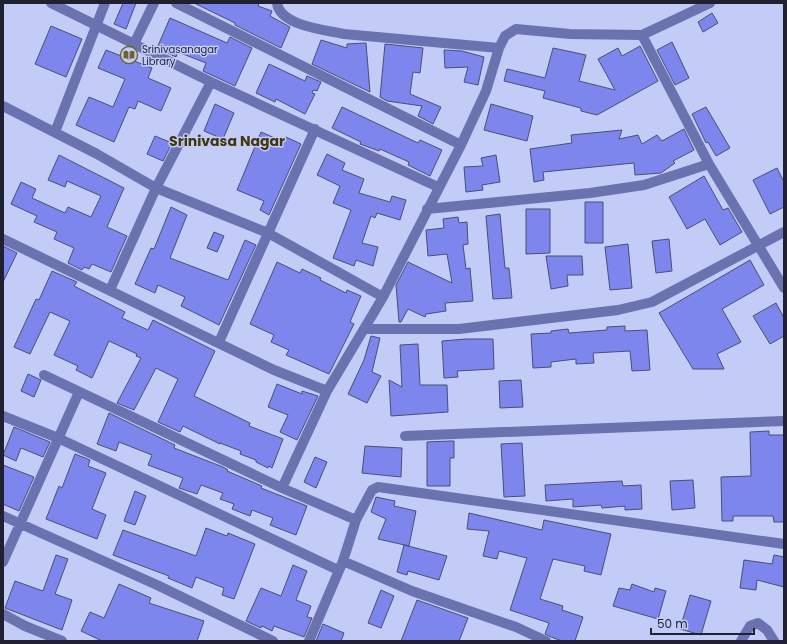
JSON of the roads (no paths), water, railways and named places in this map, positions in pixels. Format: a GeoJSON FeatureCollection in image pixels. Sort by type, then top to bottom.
{"type":"FeatureCollection","features":[{"type":"Feature","properties":{"kind":"street"},"geometry":{"type":"LineString","coordinates":[[51,3],[212,82],[438,187]]}},
{"type":"Feature","properties":{"kind":"street"},"geometry":{"type":"LineString","coordinates":[[55,132],[105,3]]}},
{"type":"Feature","properties":{"kind":"street"},"geometry":{"type":"LineString","coordinates":[[134,44],[154,3]]}},
{"type":"Feature","properties":{"kind":"street"},"geometry":{"type":"LineString","coordinates":[[176,3],[461,145]]}},
{"type":"Feature","properties":{"kind":"street"},"geometry":{"type":"LineString","coordinates":[[277,3],[280,12],[289,19],[321,29],[344,34],[499,48]]}},
{"type":"Feature","properties":{"kind":"street"},"geometry":{"type":"LineString","coordinates":[[282,488],[327,392],[383,297],[438,187],[461,145],[486,91],[499,48],[505,36],[516,29],[570,34],[642,35],[710,3]]}},
{"type":"Feature","properties":{"kind":"street"},"geometry":{"type":"LineString","coordinates":[[642,35],[709,164],[784,288]]}},
{"type":"Feature","properties":{"kind":"street"},"geometry":{"type":"LineString","coordinates":[[110,290],[156,188],[212,82]]}},
{"type":"Feature","properties":{"kind":"street"},"geometry":{"type":"LineString","coordinates":[[3,106],[55,132],[156,188],[268,233],[383,297]]}},
{"type":"Feature","properties":{"kind":"street"},"geometry":{"type":"LineString","coordinates":[[219,342],[315,129]]}},
{"type":"Feature","properties":{"kind":"street"},"geometry":{"type":"LineString","coordinates":[[427,209],[590,193],[644,185],[709,164]]}},
{"type":"Feature","properties":{"kind":"street"},"geometry":{"type":"LineString","coordinates":[[365,329],[459,329],[618,310],[652,302],[784,232]]}},
{"type":"Feature","properties":{"kind":"street"},"geometry":{"type":"LineString","coordinates":[[3,240],[219,342],[274,370],[327,392]]}},
{"type":"Feature","properties":{"kind":"street"},"geometry":{"type":"LineString","coordinates":[[44,375],[282,488],[356,520]]}},
{"type":"Feature","properties":{"kind":"street"},"geometry":{"type":"LineString","coordinates":[[3,562],[79,392]]}},
{"type":"Feature","properties":{"kind":"street"},"geometry":{"type":"LineString","coordinates":[[3,416],[58,438],[340,566],[516,627],[546,641]]}},
{"type":"Feature","properties":{"kind":"street"},"geometry":{"type":"LineString","coordinates":[[405,436],[784,421]]}},
{"type":"Feature","properties":{"kind":"street"},"geometry":{"type":"LineString","coordinates":[[309,641],[340,566],[356,520],[372,490],[378,487],[784,544]]}},
{"type":"Feature","properties":{"kind":"street"},"geometry":{"type":"LineString","coordinates":[[3,516],[157,585],[273,641]]}},
{"type":"Feature","properties":{"kind":"street"},"geometry":{"type":"LineString","coordinates":[[3,614],[25,626],[62,641]]}},
{"type":"Feature","properties":{"kind":"street"},"geometry":{"type":"LineString","coordinates":[[741,641],[750,626],[758,623],[767,630],[774,641]]}},
{"type":"Feature","properties":{"kind":"place","name":"Srinivasanagar Library"},"geometry":{"type":"Point","coordinates":[129,55]}},
{"type":"Feature","properties":{"kind":"district","name":"Srinivasa Nagar"},"geometry":{"type":"Point","coordinates":[227,141]}}]}
